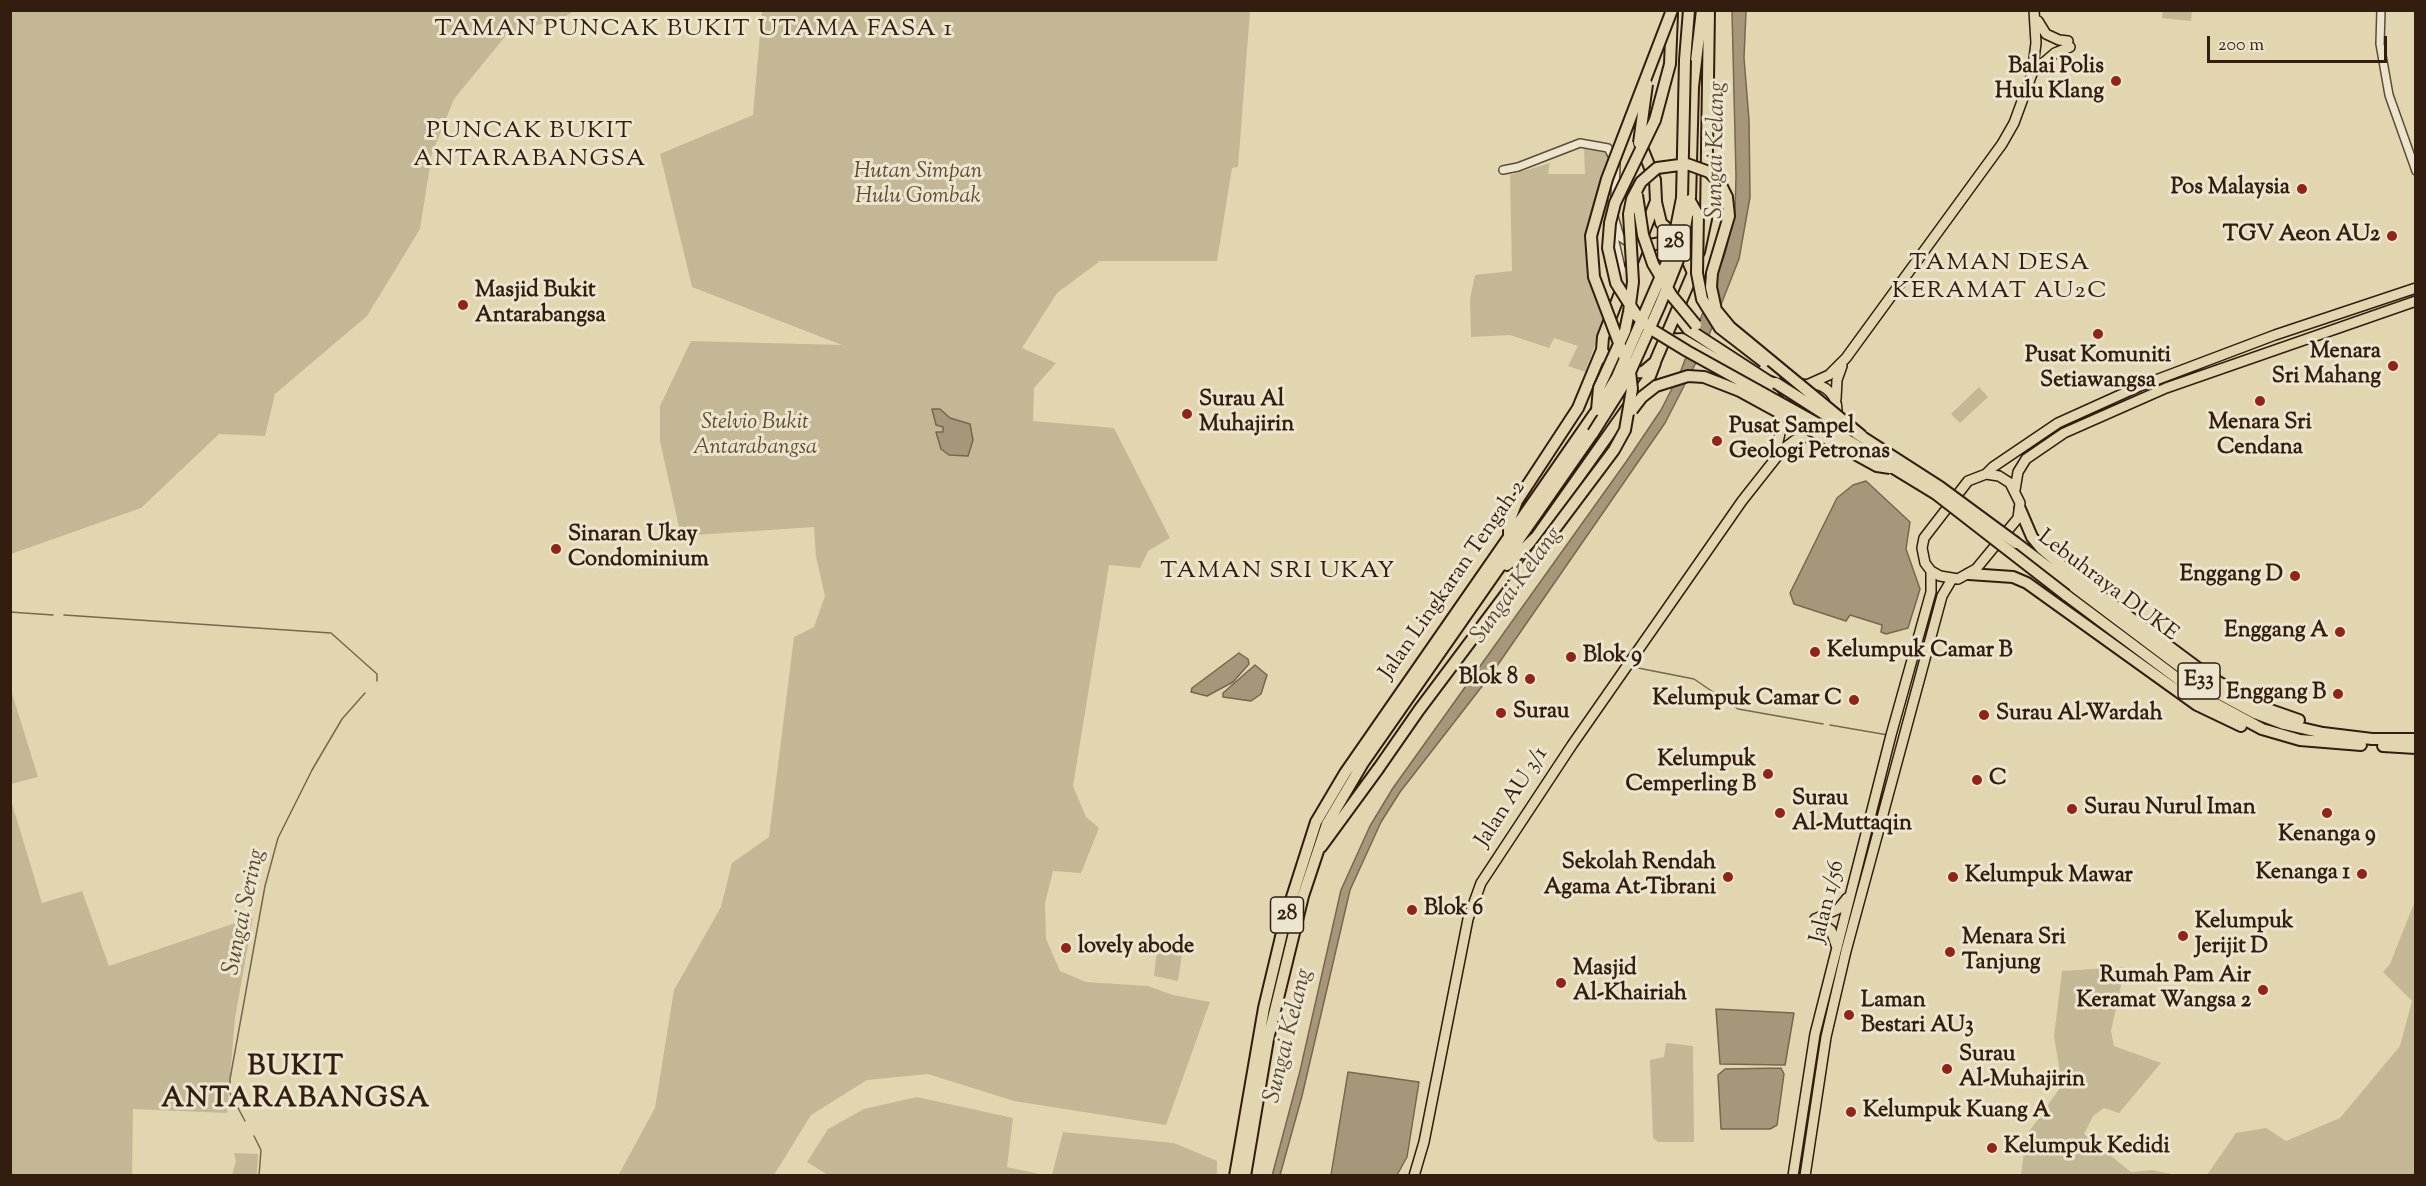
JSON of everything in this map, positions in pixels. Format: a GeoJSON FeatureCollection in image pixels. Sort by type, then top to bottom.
{"type":"FeatureCollection","features":[{"type":"Feature","properties":{"kind":"highway"},"geometry":{"type":"LineString","coordinates":[[1315,855],[1350,810],[1419,710],[1614,450],[1625,430],[1631,398],[1630,372],[1594,278],[1591,236],[1604,188],[1671,10]]}},
{"type":"Feature","properties":{"kind":"highway"},"geometry":{"type":"LineString","coordinates":[[1671,10],[1670,64],[1655,120],[1615,203],[1610,223],[1608,248],[1616,283],[1636,316],[1652,329],[1896,469]]}},
{"type":"Feature","properties":{"kind":"highway"},"geometry":{"type":"LineString","coordinates":[[1671,10],[1638,138],[1654,180],[1661,223],[1671,232],[1690,235],[1706,219]]}},
{"type":"Feature","properties":{"kind":"highway","name":"Jalan Lingkaran Tengah 2"},"geometry":{"type":"LineString","coordinates":[[1245,1176],[1268,1039],[1315,855],[1327,824],[1351,780],[1593,433],[1627,379],[1680,255],[1690,200],[1689,10]]}},
{"type":"Feature","properties":{"kind":"highway","name":"Jalan Lingkaran Tengah 2"},"geometry":{"type":"LineString","coordinates":[[1235,1176],[1264,1008],[1289,906],[1316,822],[1344,773],[1598,410],[1617,377],[1665,271],[1676,235],[1682,198],[1690,59],[1702,10]]}},
{"type":"Feature","properties":{"kind":"highway"},"geometry":{"type":"LineString","coordinates":[[1488,585],[1537,536],[1650,376],[1693,273],[1706,219],[1709,10]]}},
{"type":"Feature","properties":{"kind":"highway"},"geometry":{"type":"LineString","coordinates":[[1649,66],[1636,185],[1643,235],[1653,264],[1682,309],[1710,338],[1830,419],[1862,436]]}},
{"type":"Feature","properties":{"kind":"highway"},"geometry":{"type":"LineString","coordinates":[[1598,410],[1599,388],[1625,331],[1629,312],[1633,282],[1629,214],[1632,199],[1647,176],[1667,165],[1687,164],[1703,168],[1720,183],[1726,197],[1729,216],[1712,273],[1711,287],[1716,310],[1730,327],[1774,362],[1788,378]]}},
{"type":"Feature","properties":{"kind":"highway"},"geometry":{"type":"LineString","coordinates":[[1690,200],[1698,215],[1699,287],[1711,315],[1720,328],[1862,436]]}},
{"type":"Feature","properties":{"kind":"highway"},"geometry":{"type":"LineString","coordinates":[[1509,536],[1509,522],[1517,501],[1578,408],[1602,350],[1603,337],[1656,201]]}},
{"type":"Feature","properties":{"kind":"highway"},"geometry":{"type":"LineString","coordinates":[[1639,247],[1666,242],[1677,246],[1684,252],[1693,273]]}},
{"type":"Feature","properties":{"kind":"highway"},"geometry":{"type":"LineString","coordinates":[[1676,313],[1685,334],[1721,355],[1780,386],[1805,385]]}},
{"type":"Feature","properties":{"kind":"highway"},"geometry":{"type":"LineString","coordinates":[[1665,340],[1685,334]]}},
{"type":"Feature","properties":{"kind":"highway"},"geometry":{"type":"LineString","coordinates":[[1602,350],[1613,368],[1623,374],[1643,372],[1655,363]]}},
{"type":"Feature","properties":{"kind":"highway"},"geometry":{"type":"LineString","coordinates":[[1721,355],[1770,391],[1784,413]]}},
{"type":"Feature","properties":{"kind":"highway"},"geometry":{"type":"LineString","coordinates":[[1603,443],[1642,396],[1656,386],[1688,376],[1704,377],[1740,391],[1877,466],[1896,469]]}},
{"type":"Feature","properties":{"kind":"highway"},"geometry":{"type":"LineString","coordinates":[[1578,408],[1600,396],[1613,396],[1619,404],[1619,419]]}},
{"type":"Feature","properties":{"kind":"highway","name":"Lebuhraya DUKE"},"geometry":{"type":"LineString","coordinates":[[1862,436],[1940,487],[2207,687],[2232,701],[2284,724],[2324,733],[2372,739],[2415,740]]}},
{"type":"Feature","properties":{"kind":"highway","name":"Lebuhraya DUKE"},"geometry":{"type":"LineString","coordinates":[[1896,469],[1999,541],[2066,595],[2201,696],[2262,729],[2300,740],[2415,748]]}},
{"type":"Feature","properties":{"kind":"highway"},"geometry":{"type":"LineString","coordinates":[[2020,510],[2027,529],[2042,549],[2210,677],[2259,706],[2287,717],[2372,739]]}},
{"type":"Feature","properties":{"kind":"highway"},"geometry":{"type":"LineString","coordinates":[[1969,574],[2013,577],[2027,583],[2197,705],[2240,726],[2262,729]]}},
{"type":"Feature","properties":{"kind":"main road"},"geometry":{"type":"LineString","coordinates":[[2032,74],[2055,52],[2069,44],[2046,34],[2041,29],[2035,10]]}},
{"type":"Feature","properties":{"kind":"main road"},"geometry":{"type":"LineString","coordinates":[[1846,358],[1837,380],[1835,401],[1837,409],[1832,425],[1826,431],[1810,436],[1797,432],[1784,413],[1790,394],[1829,375],[1846,358],[2002,144],[2014,123],[2032,74],[2036,43],[2035,10]]}},
{"type":"Feature","properties":{"kind":"main road","name":"Jalan 1/56"},"geometry":{"type":"LineString","coordinates":[[1793,1176],[1815,1034],[1891,735],[1931,592],[1931,571],[1922,552],[1927,533],[1968,481],[1986,474],[2058,423],[2140,386],[2275,335],[2415,288]]}},
{"type":"Feature","properties":{"kind":"main road"},"geometry":{"type":"LineString","coordinates":[[1931,571],[1952,579],[1969,574],[2014,525],[2020,510],[2015,490],[2018,472],[2026,459],[2064,433],[2166,388],[2415,301]]}},
{"type":"Feature","properties":{"kind":"main road"},"geometry":{"type":"LineString","coordinates":[[1805,385],[1825,388],[1835,401]]}},
{"type":"Feature","properties":{"kind":"main road","name":"Jalan AU 3/1"},"geometry":{"type":"LineString","coordinates":[[1773,460],[1784,413]]}},
{"type":"Feature","properties":{"kind":"main road","name":"Jalan AU 3/1"},"geometry":{"type":"LineString","coordinates":[[1414,1176],[1424,1142],[1468,919],[1481,883],[1578,736],[1773,460],[1795,440],[1810,436]]}},
{"type":"Feature","properties":{"kind":"main road"},"geometry":{"type":"LineString","coordinates":[[1986,474],[2005,479],[2015,490]]}},
{"type":"Feature","properties":{"kind":"main road","name":"Jalan 1/56"},"geometry":{"type":"LineString","coordinates":[[1805,1176],[1826,1037],[1846,951],[1938,607],[1943,592],[1952,579]]}},
{"type":"Feature","properties":{"kind":"main road"},"geometry":{"type":"LineString","coordinates":[[1838,950],[1831,930],[1815,919],[1838,909],[1852,890]]}},
{"type":"Feature","properties":{"kind":"street"},"geometry":{"type":"LineString","coordinates":[[2381,10],[2380,44],[2389,95],[2415,171]]}},
{"type":"Feature","properties":{"kind":"street"},"geometry":{"type":"LineString","coordinates":[[1503,170],[1518,168],[1580,143],[1608,148],[1616,163],[1617,177],[1613,213],[1615,246],[1625,282]]}},
{"type":"Feature","properties":{"kind":"street"},"geometry":{"type":"LineString","coordinates":[[1613,213],[1620,237],[1639,247]]}},
{"type":"Feature","properties":{"kind":"green space"},"geometry":{"type":"Polygon","coordinates":[[[10,11],[574,11],[563,18],[508,33],[454,99],[432,153],[420,229],[367,316],[275,394],[265,436],[219,434],[141,508],[11,554],[10,11]]]}},
{"type":"Feature","properties":{"kind":"green space","name":"Hutan Simpan Hulu Gombak"},"geometry":{"type":"Polygon","coordinates":[[[762,11],[1250,11],[1238,167],[1232,168],[1217,261],[1100,261],[1057,293],[1022,348],[1056,363],[1034,388],[1033,421],[1114,428],[1170,538],[1148,551],[1140,568],[1109,565],[1073,786],[1086,817],[1099,828],[1081,873],[1053,871],[1045,903],[1046,939],[1060,971],[1086,982],[1148,986],[1173,995],[1210,1002],[1166,1125],[1014,1101],[928,1074],[867,1080],[811,1115],[774,1175],[618,1176],[655,1108],[674,990],[721,907],[732,863],[769,837],[794,637],[814,627],[825,596],[816,557],[814,527],[681,536],[660,441],[660,406],[691,341],[842,345],[692,287],[660,154],[753,115],[762,11]]]}},
{"type":"Feature","properties":{"kind":"green space"},"geometry":{"type":"Polygon","coordinates":[[[2163,11],[2192,11],[2191,21],[2162,18],[2163,11]]]}},
{"type":"Feature","properties":{"kind":"green space"},"geometry":{"type":"Polygon","coordinates":[[[1584,149],[1607,153],[1610,164],[1588,243],[1605,318],[1585,372],[1568,366],[1578,346],[1554,338],[1549,348],[1510,335],[1471,337],[1470,299],[1475,275],[1512,271],[1510,175],[1550,163],[1548,174],[1585,174],[1584,149]]]}},
{"type":"Feature","properties":{"kind":"green space"},"geometry":{"type":"Polygon","coordinates":[[[1979,387],[1988,397],[1960,423],[1951,414],[1979,387]]]}},
{"type":"Feature","properties":{"kind":"green space"},"geometry":{"type":"Polygon","coordinates":[[[10,687],[38,777],[11,784],[10,784],[10,687]]]}},
{"type":"Feature","properties":{"kind":"green space"},"geometry":{"type":"Polygon","coordinates":[[[10,797],[42,903],[82,891],[109,966],[253,917],[235,1018],[227,1113],[133,1109],[132,1175],[11,1175],[10,797]]]}},
{"type":"Feature","properties":{"kind":"green space"},"geometry":{"type":"Polygon","coordinates":[[[2415,901],[2415,1175],[2207,1175],[2236,1133],[2266,1128],[2286,1141],[2340,1118],[2400,1046],[2412,1001],[2383,972],[2390,964],[2415,901]]]}},
{"type":"Feature","properties":{"kind":"green space"},"geometry":{"type":"Polygon","coordinates":[[[1158,942],[1171,943],[1180,948],[1182,954],[1178,981],[1154,976],[1158,942]]]}},
{"type":"Feature","properties":{"kind":"green space"},"geometry":{"type":"Polygon","coordinates":[[[2125,967],[2111,1031],[2114,1046],[2161,1063],[2119,1113],[2104,1108],[2093,1116],[2084,1134],[2131,1172],[2152,1170],[2177,1175],[2021,1175],[2026,1136],[2062,1085],[2054,1036],[2062,971],[2125,967]]]}},
{"type":"Feature","properties":{"kind":"green space"},"geometry":{"type":"Polygon","coordinates":[[[1666,1043],[1693,1046],[1694,1142],[1658,1142],[1653,1138],[1650,1060],[1664,1057],[1666,1043]]]}},
{"type":"Feature","properties":{"kind":"green space"},"geometry":{"type":"Polygon","coordinates":[[[917,1097],[1013,1118],[1007,1167],[1044,1175],[828,1175],[807,1162],[828,1129],[864,1109],[917,1097]]]}},
{"type":"Feature","properties":{"kind":"green space"},"geometry":{"type":"Polygon","coordinates":[[[1063,1132],[1174,1143],[1217,1161],[1217,1175],[1052,1175],[1063,1132]]]}},
{"type":"Feature","properties":{"kind":"green space"},"geometry":{"type":"Polygon","coordinates":[[[234,1153],[258,1154],[257,1175],[232,1175],[236,1161],[234,1153]]]}},
{"type":"Feature","properties":{"kind":"shaded area"},"geometry":{"type":"Polygon","coordinates":[[[1732,11],[1746,11],[1744,58],[1749,120],[1750,197],[1739,259],[1705,345],[1665,423],[1490,676],[1400,792],[1381,822],[1350,890],[1302,1096],[1280,1175],[1272,1176],[1300,1071],[1341,890],[1370,826],[1393,788],[1626,462],[1661,410],[1680,373],[1725,254],[1735,212],[1732,11]]]}},
{"type":"Feature","properties":{"kind":"shaded area"},"geometry":{"type":"Polygon","coordinates":[[[932,409],[940,409],[950,418],[970,424],[973,440],[968,456],[949,455],[941,449],[936,432],[943,432],[943,427],[936,425],[932,409]]]}},
{"type":"Feature","properties":{"kind":"shaded area"},"geometry":{"type":"Polygon","coordinates":[[[1866,481],[1910,522],[1906,549],[1920,589],[1908,628],[1886,634],[1881,632],[1882,625],[1850,615],[1846,621],[1794,604],[1790,593],[1837,498],[1853,485],[1866,481]]]}},
{"type":"Feature","properties":{"kind":"shaded area"},"geometry":{"type":"Polygon","coordinates":[[[1239,653],[1248,659],[1249,664],[1233,682],[1207,696],[1191,692],[1192,688],[1239,653]]]}},
{"type":"Feature","properties":{"kind":"shaded area"},"geometry":{"type":"Polygon","coordinates":[[[1255,665],[1267,675],[1261,694],[1251,701],[1223,697],[1223,693],[1255,665]]]}},
{"type":"Feature","properties":{"kind":"shaded area"},"geometry":{"type":"Polygon","coordinates":[[[1716,1009],[1794,1013],[1785,1065],[1720,1064],[1716,1009]]]}},
{"type":"Feature","properties":{"kind":"shaded area"},"geometry":{"type":"Polygon","coordinates":[[[1781,1068],[1784,1074],[1777,1125],[1770,1129],[1721,1129],[1718,1075],[1725,1069],[1781,1068]]]}},
{"type":"Feature","properties":{"kind":"shaded area"},"geometry":{"type":"Polygon","coordinates":[[[1348,1072],[1419,1082],[1407,1157],[1397,1175],[1331,1175],[1348,1072]]]}},
{"type":"Feature","properties":{"kind":"waterway","name":"Sungai Sering"},"geometry":{"type":"LineString","coordinates":[[10,612],[53,615]]}},
{"type":"Feature","properties":{"kind":"waterway","name":"Sungai Sering"},"geometry":{"type":"LineString","coordinates":[[64,615],[331,633],[377,674],[377,681]]}},
{"type":"Feature","properties":{"kind":"waterway"},"geometry":{"type":"LineString","coordinates":[[1638,668],[1694,679],[1738,709],[1823,724]]}},
{"type":"Feature","properties":{"kind":"waterway","name":"Sungai Sering"},"geometry":{"type":"LineString","coordinates":[[245,1121],[230,1093],[230,1079],[265,886],[278,838],[312,770],[342,719],[365,693]]}},
{"type":"Feature","properties":{"kind":"waterway"},"geometry":{"type":"LineString","coordinates":[[1830,725],[1888,735]]}},
{"type":"Feature","properties":{"kind":"waterway","name":"Sungai Sering"},"geometry":{"type":"LineString","coordinates":[[254,1136],[261,1150],[259,1176]]}},
{"type":"Feature","properties":{"kind":"place","name":"Balai Polis Hulu Klang"},"geometry":{"type":"Point","coordinates":[2116,81]}},
{"type":"Feature","properties":{"kind":"place","name":"Pos Malaysia"},"geometry":{"type":"Point","coordinates":[2302,189]}},
{"type":"Feature","properties":{"kind":"place","name":"TGV Aeon AU2"},"geometry":{"type":"Point","coordinates":[2392,236]}},
{"type":"Feature","properties":{"kind":"place","name":"Masjid Bukit Antarabangsa"},"geometry":{"type":"Point","coordinates":[463,305]}},
{"type":"Feature","properties":{"kind":"place","name":"Pusat Komuniti Setiawangsa"},"geometry":{"type":"Point","coordinates":[2098,334]}},
{"type":"Feature","properties":{"kind":"place","name":"Menara Sri Mahang"},"geometry":{"type":"Point","coordinates":[2393,366]}},
{"type":"Feature","properties":{"kind":"place","name":"Menara Sri Cendana"},"geometry":{"type":"Point","coordinates":[2260,401]}},
{"type":"Feature","properties":{"kind":"place","name":"Surau Al Muhajirin"},"geometry":{"type":"Point","coordinates":[1187,414]}},
{"type":"Feature","properties":{"kind":"place","name":"Pusat Sampel Geologi Petronas"},"geometry":{"type":"Point","coordinates":[1717,441]}},
{"type":"Feature","properties":{"kind":"place","name":"Sinaran Ukay Condominium"},"geometry":{"type":"Point","coordinates":[556,549]}},
{"type":"Feature","properties":{"kind":"place","name":"Enggang D"},"geometry":{"type":"Point","coordinates":[2295,576]}},
{"type":"Feature","properties":{"kind":"place","name":"Enggang A"},"geometry":{"type":"Point","coordinates":[2340,632]}},
{"type":"Feature","properties":{"kind":"place","name":"Kelumpuk Camar B"},"geometry":{"type":"Point","coordinates":[1815,652]}},
{"type":"Feature","properties":{"kind":"place","name":"Blok 9"},"geometry":{"type":"Point","coordinates":[1571,657]}},
{"type":"Feature","properties":{"kind":"place","name":"Blok 8"},"geometry":{"type":"Point","coordinates":[1530,679]}},
{"type":"Feature","properties":{"kind":"place","name":"Enggang B"},"geometry":{"type":"Point","coordinates":[2338,694]}},
{"type":"Feature","properties":{"kind":"place","name":"Kelumpuk Camar C"},"geometry":{"type":"Point","coordinates":[1854,700]}},
{"type":"Feature","properties":{"kind":"place","name":"Surau"},"geometry":{"type":"Point","coordinates":[1501,713]}},
{"type":"Feature","properties":{"kind":"place","name":"Surau Al-Wardah"},"geometry":{"type":"Point","coordinates":[1984,715]}},
{"type":"Feature","properties":{"kind":"place","name":"Kelumpuk Cemperling B"},"geometry":{"type":"Point","coordinates":[1768,774]}},
{"type":"Feature","properties":{"kind":"place","name":"C"},"geometry":{"type":"Point","coordinates":[1977,780]}},
{"type":"Feature","properties":{"kind":"place","name":"Surau Nurul Iman"},"geometry":{"type":"Point","coordinates":[2072,809]}},
{"type":"Feature","properties":{"kind":"place","name":"Surau Al-Muttaqin"},"geometry":{"type":"Point","coordinates":[1780,813]}},
{"type":"Feature","properties":{"kind":"place","name":"Kenanga 9"},"geometry":{"type":"Point","coordinates":[2327,813]}},
{"type":"Feature","properties":{"kind":"place","name":"Kenanga 1"},"geometry":{"type":"Point","coordinates":[2362,874]}},
{"type":"Feature","properties":{"kind":"place","name":"Sekolah Rendah Agama At-Tibrani"},"geometry":{"type":"Point","coordinates":[1728,877]}},
{"type":"Feature","properties":{"kind":"place","name":"Kelumpuk Mawar"},"geometry":{"type":"Point","coordinates":[1953,877]}},
{"type":"Feature","properties":{"kind":"place","name":"Blok 6"},"geometry":{"type":"Point","coordinates":[1412,910]}},
{"type":"Feature","properties":{"kind":"place","name":"Kelumpuk Jerijit D"},"geometry":{"type":"Point","coordinates":[2183,936]}},
{"type":"Feature","properties":{"kind":"place","name":"lovely abode"},"geometry":{"type":"Point","coordinates":[1066,948]}},
{"type":"Feature","properties":{"kind":"place","name":"Menara Sri Tanjung"},"geometry":{"type":"Point","coordinates":[1950,952]}},
{"type":"Feature","properties":{"kind":"place","name":"Masjid Al-Khairiah"},"geometry":{"type":"Point","coordinates":[1561,983]}},
{"type":"Feature","properties":{"kind":"place","name":"Rumah Pam Air Keramat Wangsa 2"},"geometry":{"type":"Point","coordinates":[2263,990]}},
{"type":"Feature","properties":{"kind":"place","name":"Laman Bestari AU3"},"geometry":{"type":"Point","coordinates":[1849,1015]}},
{"type":"Feature","properties":{"kind":"place","name":"Surau Al-Muhajirin"},"geometry":{"type":"Point","coordinates":[1947,1069]}},
{"type":"Feature","properties":{"kind":"place","name":"Kelumpuk Kuang A"},"geometry":{"type":"Point","coordinates":[1851,1112]}},
{"type":"Feature","properties":{"kind":"place","name":"Kelumpuk Kedidi"},"geometry":{"type":"Point","coordinates":[1992,1148]}},
{"type":"Feature","properties":{"kind":"district","name":"TAMAN PUNCAK BUKIT UTAMA FASA 1"},"geometry":{"type":"Point","coordinates":[694,31]}},
{"type":"Feature","properties":{"kind":"district","name":"PUNCAK BUKIT ANTARABANGSA"},"geometry":{"type":"Point","coordinates":[530,147]}},
{"type":"Feature","properties":{"kind":"district","name":"TAMAN DESA KERAMAT AU2C"},"geometry":{"type":"Point","coordinates":[2000,279]}},
{"type":"Feature","properties":{"kind":"district","name":"TAMAN SRI UKAY"},"geometry":{"type":"Point","coordinates":[1278,573]}},
{"type":"Feature","properties":{"kind":"district","name":"BUKIT ANTARABANGSA"},"geometry":{"type":"Point","coordinates":[296,1085]}},
{"type":"Feature","properties":{"kind":"water label","name":"Sungai Kelang"},"geometry":{"type":"Point","coordinates":[1718,150]}},
{"type":"Feature","properties":{"kind":"water label","name":"Sungai Kelang"},"geometry":{"type":"Point","coordinates":[1518,586]}},
{"type":"Feature","properties":{"kind":"water label","name":"Sungai Kelang"},"geometry":{"type":"Point","coordinates":[1290,1036]}},
{"type":"Feature","properties":{"kind":"park label","name":"Stelvio Bukit Antarabangsa"},"geometry":{"type":"Point","coordinates":[755,437]}}]}
